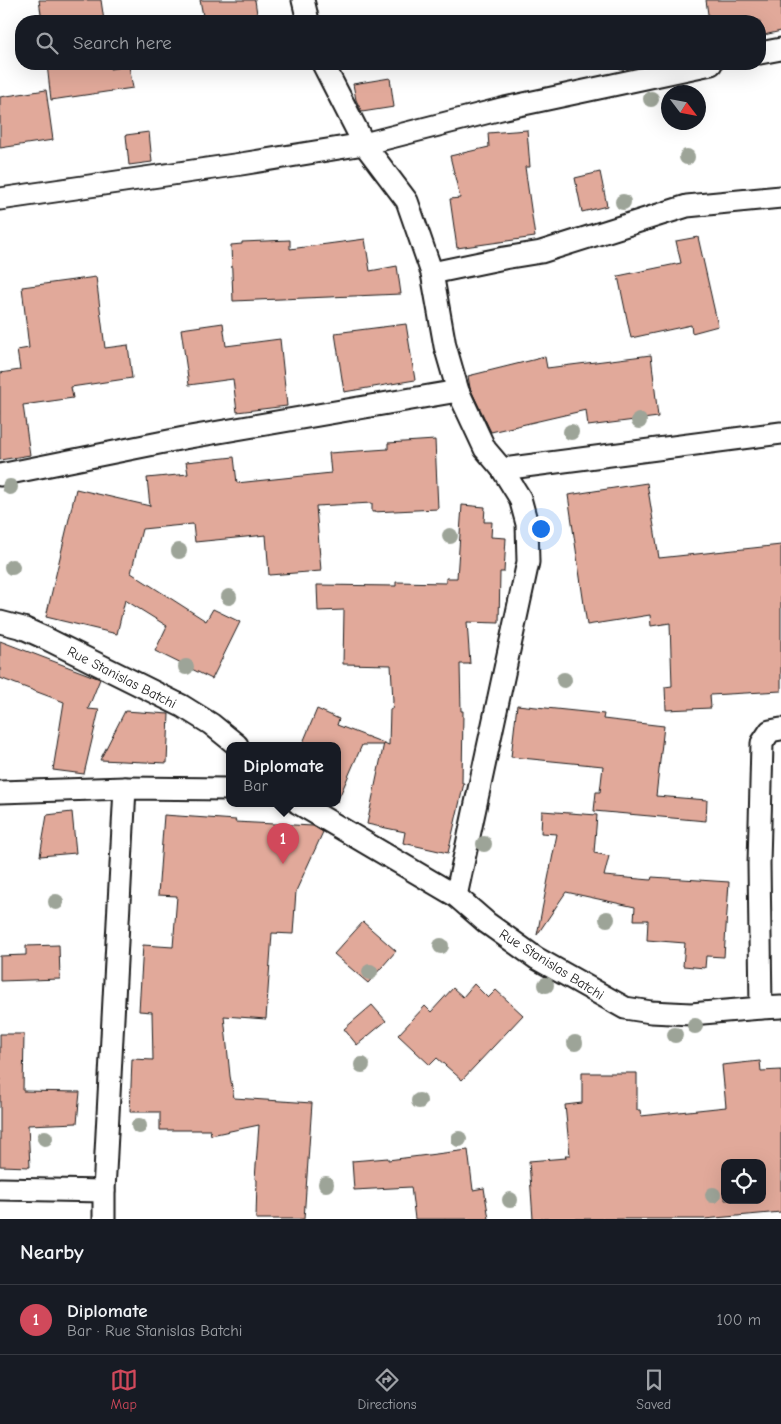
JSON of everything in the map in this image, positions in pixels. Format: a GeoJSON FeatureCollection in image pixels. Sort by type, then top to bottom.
{"type":"FeatureCollection","features":[{"type":"Feature","properties":{"kind":"street"},"geometry":{"type":"LineString","coordinates":[[303,0],[307,15]]}},
{"type":"Feature","properties":{"kind":"street"},"geometry":{"type":"LineString","coordinates":[[766,52],[781,49]]}},
{"type":"Feature","properties":{"kind":"street"},"geometry":{"type":"LineString","coordinates":[[326,70],[364,144],[407,201],[432,274],[446,346],[458,391],[485,449],[502,469],[520,498],[527,524],[528,562],[456,896]]}},
{"type":"Feature","properties":{"kind":"street"},"geometry":{"type":"LineString","coordinates":[[0,199],[364,144],[505,108],[683,70]]}},
{"type":"Feature","properties":{"kind":"street"},"geometry":{"type":"LineString","coordinates":[[432,274],[541,252],[687,206],[781,197]]}},
{"type":"Feature","properties":{"kind":"street"},"geometry":{"type":"LineString","coordinates":[[0,475],[184,438],[458,391]]}},
{"type":"Feature","properties":{"kind":"street"},"geometry":{"type":"LineString","coordinates":[[502,469],[781,432]]}},
{"type":"Feature","properties":{"kind":"street","name":"Rue Stanislas Batchi"},"geometry":{"type":"LineString","coordinates":[[0,622],[23,628],[43,637],[182,706],[211,724],[233,742]]}},
{"type":"Feature","properties":{"kind":"street"},"geometry":{"type":"LineString","coordinates":[[771,1008],[758,864],[762,742],[770,731],[781,729]]}},
{"type":"Feature","properties":{"kind":"street"},"geometry":{"type":"LineString","coordinates":[[0,792],[125,788],[226,789]]}},
{"type":"Feature","properties":{"kind":"street"},"geometry":{"type":"LineString","coordinates":[[104,1219],[125,788]]}},
{"type":"Feature","properties":{"kind":"street","name":"Rue Stanislas Batchi"},"geometry":{"type":"LineString","coordinates":[[305,807],[456,896],[487,923],[536,958],[625,1008],[651,1012],[691,1014],[771,1008]]}},
{"type":"Feature","properties":{"kind":"street"},"geometry":{"type":"LineString","coordinates":[[0,1189],[104,1190]]}},
{"type":"Feature","properties":{"kind":"building"},"geometry":{"type":"Polygon","coordinates":[[[39,0],[101,0],[103,15],[41,15],[39,0]]]}},
{"type":"Feature","properties":{"kind":"building"},"geometry":{"type":"Polygon","coordinates":[[[200,0],[255,0],[257,15],[203,15],[200,0]]]}},
{"type":"Feature","properties":{"kind":"building"},"geometry":{"type":"Polygon","coordinates":[[[706,0],[781,0],[781,31],[766,35],[766,15],[708,15],[706,0]]]}},
{"type":"Feature","properties":{"kind":"building"},"geometry":{"type":"Polygon","coordinates":[[[48,70],[130,70],[133,88],[51,100],[48,70]]]}},
{"type":"Feature","properties":{"kind":"building"},"geometry":{"type":"Polygon","coordinates":[[[390,78],[394,107],[362,112],[356,100],[353,84],[390,78]]]}},
{"type":"Feature","properties":{"kind":"building"},"geometry":{"type":"Polygon","coordinates":[[[46,90],[53,140],[0,148],[0,97],[46,90]]]}},
{"type":"Feature","properties":{"kind":"building"},"geometry":{"type":"Polygon","coordinates":[[[527,130],[530,167],[525,167],[535,237],[457,248],[450,199],[460,198],[450,156],[489,147],[488,133],[527,130]]]}},
{"type":"Feature","properties":{"kind":"building"},"geometry":{"type":"Polygon","coordinates":[[[149,132],[152,162],[129,165],[126,135],[149,132]]]}},
{"type":"Feature","properties":{"kind":"building"},"geometry":{"type":"Polygon","coordinates":[[[600,172],[607,206],[582,212],[575,178],[600,172]]]}},
{"type":"Feature","properties":{"kind":"building"},"geometry":{"type":"Polygon","coordinates":[[[698,237],[718,326],[692,333],[691,325],[631,338],[618,276],[681,263],[676,241],[698,237]]]}},
{"type":"Feature","properties":{"kind":"building"},"geometry":{"type":"Polygon","coordinates":[[[365,239],[370,271],[397,266],[401,294],[233,301],[231,245],[242,244],[242,242],[290,240],[290,249],[365,239]]]}},
{"type":"Feature","properties":{"kind":"building"},"geometry":{"type":"Polygon","coordinates":[[[96,277],[105,348],[128,345],[132,378],[71,387],[73,398],[23,405],[30,455],[0,460],[0,373],[20,370],[17,350],[29,348],[22,287],[96,277]]]}},
{"type":"Feature","properties":{"kind":"building"},"geometry":{"type":"Polygon","coordinates":[[[223,323],[226,346],[280,339],[287,406],[237,412],[233,379],[189,385],[181,329],[223,323]]]}},
{"type":"Feature","properties":{"kind":"building"},"geometry":{"type":"Polygon","coordinates":[[[406,324],[415,380],[344,392],[335,333],[406,324]]]}},
{"type":"Feature","properties":{"kind":"building"},"geometry":{"type":"Polygon","coordinates":[[[651,355],[658,417],[588,426],[586,410],[491,432],[470,388],[468,376],[545,357],[547,368],[651,355]]]}},
{"type":"Feature","properties":{"kind":"building"},"geometry":{"type":"Polygon","coordinates":[[[435,440],[438,509],[372,512],[372,503],[316,506],[321,571],[269,575],[266,535],[195,542],[193,524],[142,529],[131,573],[206,621],[213,609],[240,622],[212,679],[155,651],[167,626],[125,600],[117,634],[46,617],[76,489],[150,506],[147,478],[188,474],[186,462],[234,457],[237,483],[331,473],[329,453],[388,449],[388,443],[435,440]]]}},
{"type":"Feature","properties":{"kind":"building"},"geometry":{"type":"Polygon","coordinates":[[[647,483],[659,558],[781,545],[781,691],[710,695],[711,708],[666,710],[665,687],[672,686],[670,623],[651,626],[650,615],[587,625],[568,495],[647,483]]]}},
{"type":"Feature","properties":{"kind":"building"},"geometry":{"type":"Polygon","coordinates":[[[462,505],[485,507],[484,522],[492,522],[491,537],[506,538],[504,572],[500,572],[499,623],[467,622],[470,664],[460,664],[461,711],[463,711],[462,783],[464,783],[448,853],[403,843],[405,832],[367,824],[384,743],[389,745],[390,709],[392,709],[393,701],[391,665],[343,664],[344,610],[318,611],[317,585],[396,586],[396,582],[446,583],[446,578],[457,578],[462,505]]]}},
{"type":"Feature","properties":{"kind":"building"},"geometry":{"type":"Polygon","coordinates":[[[0,641],[100,679],[88,709],[99,710],[84,774],[53,770],[64,702],[0,678],[0,641]]]}},
{"type":"Feature","properties":{"kind":"building"},"geometry":{"type":"Polygon","coordinates":[[[517,705],[604,714],[603,719],[664,726],[656,796],[707,800],[706,821],[594,811],[596,792],[600,792],[603,766],[511,757],[517,705]]]}},
{"type":"Feature","properties":{"kind":"building"},"geometry":{"type":"Polygon","coordinates":[[[317,709],[339,719],[337,725],[384,743],[383,745],[362,745],[341,793],[341,742],[303,742],[317,709]]]}},
{"type":"Feature","properties":{"kind":"building"},"geometry":{"type":"Polygon","coordinates":[[[125,711],[169,714],[167,763],[100,760],[125,711]]]}},
{"type":"Feature","properties":{"kind":"building"},"geometry":{"type":"Polygon","coordinates":[[[542,811],[597,815],[594,853],[609,856],[604,876],[651,880],[652,877],[729,882],[724,957],[706,956],[705,968],[683,966],[685,943],[647,940],[648,920],[634,920],[635,907],[566,892],[537,935],[557,834],[541,833],[542,811]]]}},
{"type":"Feature","properties":{"kind":"building"},"geometry":{"type":"Polygon","coordinates":[[[72,812],[76,853],[40,856],[47,815],[72,812]]]}},
{"type":"Feature","properties":{"kind":"building"},"geometry":{"type":"Polygon","coordinates":[[[164,815],[236,820],[235,822],[313,826],[323,832],[296,891],[293,934],[272,933],[266,1019],[224,1016],[234,1098],[312,1103],[304,1219],[256,1219],[257,1180],[255,1179],[259,1125],[211,1135],[210,1130],[160,1130],[160,1112],[130,1112],[132,1059],[153,1060],[152,1012],[139,1011],[143,945],[173,947],[177,896],[158,895],[164,815]]]}},
{"type":"Feature","properties":{"kind":"building"},"geometry":{"type":"Polygon","coordinates":[[[363,922],[396,951],[368,983],[334,954],[363,922]]]}},
{"type":"Feature","properties":{"kind":"building"},"geometry":{"type":"Polygon","coordinates":[[[59,945],[60,979],[0,981],[0,956],[26,955],[26,946],[59,945]]]}},
{"type":"Feature","properties":{"kind":"building"},"geometry":{"type":"Polygon","coordinates":[[[474,984],[488,998],[496,990],[523,1015],[462,1080],[437,1058],[430,1065],[398,1035],[425,1006],[431,1012],[453,988],[463,997],[474,984]]]}},
{"type":"Feature","properties":{"kind":"building"},"geometry":{"type":"Polygon","coordinates":[[[372,1005],[386,1021],[357,1045],[344,1029],[372,1005]]]}},
{"type":"Feature","properties":{"kind":"building"},"geometry":{"type":"Polygon","coordinates":[[[0,1034],[24,1034],[23,1091],[80,1092],[77,1123],[28,1125],[30,1167],[0,1166],[0,1034]]]}},
{"type":"Feature","properties":{"kind":"building"},"geometry":{"type":"Polygon","coordinates":[[[760,1061],[761,1071],[781,1070],[781,1212],[704,1219],[533,1219],[529,1161],[566,1158],[565,1155],[570,1155],[565,1105],[582,1103],[582,1073],[637,1073],[637,1110],[640,1110],[641,1116],[726,1107],[722,1065],[760,1061]]]}},
{"type":"Feature","properties":{"kind":"building"},"geometry":{"type":"Polygon","coordinates":[[[468,1150],[473,1190],[484,1188],[489,1219],[415,1219],[411,1187],[354,1190],[352,1161],[388,1158],[388,1160],[468,1150]]]}},
{"type":"Feature","properties":{"kind":"place","name":"Diplomate"},"geometry":{"type":"Point","coordinates":[283,864]}}]}
